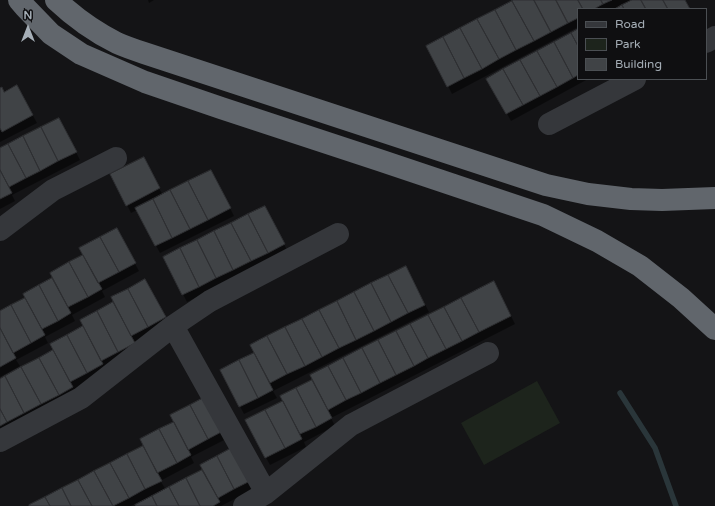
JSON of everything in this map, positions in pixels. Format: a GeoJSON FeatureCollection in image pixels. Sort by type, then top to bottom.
{"type":"FeatureCollection","features":[{"type":"Feature","properties":{"kind":"highway"},"geometry":{"type":"LineString","coordinates":[[19,0],[52,34],[81,54],[145,82],[536,212],[550,218],[597,241],[640,266],[681,298],[715,329]]}},
{"type":"Feature","properties":{"kind":"highway"},"geometry":{"type":"LineString","coordinates":[[56,0],[94,30],[118,43],[144,53],[546,185],[588,194],[631,199],[662,200],[715,198]]}},
{"type":"Feature","properties":{"kind":"street"},"geometry":{"type":"LineString","coordinates":[[549,124],[633,80]]}},
{"type":"Feature","properties":{"kind":"street"},"geometry":{"type":"LineString","coordinates":[[0,230],[53,190],[116,158]]}},
{"type":"Feature","properties":{"kind":"street"},"geometry":{"type":"LineString","coordinates":[[0,441],[81,398],[173,326],[210,301],[338,234]]}},
{"type":"Feature","properties":{"kind":"street"},"geometry":{"type":"LineString","coordinates":[[173,326],[266,493]]}},
{"type":"Feature","properties":{"kind":"street"},"geometry":{"type":"LineString","coordinates":[[244,506],[266,493],[351,425],[488,353]]}},
{"type":"Feature","properties":{"kind":"green space"},"geometry":{"type":"Polygon","coordinates":[[[537,381],[560,423],[484,465],[461,423],[537,381]]]}},
{"type":"Feature","properties":{"kind":"building"},"geometry":{"type":"Polygon","coordinates":[[[534,0],[551,32],[534,41],[512,1],[534,0]]]}},
{"type":"Feature","properties":{"kind":"building"},"geometry":{"type":"Polygon","coordinates":[[[534,0],[556,0],[568,23],[551,32],[534,0]]]}},
{"type":"Feature","properties":{"kind":"building"},"geometry":{"type":"Polygon","coordinates":[[[556,0],[578,0],[582,8],[577,8],[577,18],[568,23],[556,0]]]}},
{"type":"Feature","properties":{"kind":"building"},"geometry":{"type":"Polygon","coordinates":[[[578,0],[601,0],[603,4],[596,8],[582,8],[578,0]]]}},
{"type":"Feature","properties":{"kind":"building"},"geometry":{"type":"Polygon","coordinates":[[[601,0],[612,0],[603,4],[601,0]]]}},
{"type":"Feature","properties":{"kind":"building"},"geometry":{"type":"Polygon","coordinates":[[[632,0],[641,0],[645,8],[624,8],[622,5],[632,0]]]}},
{"type":"Feature","properties":{"kind":"building"},"geometry":{"type":"Polygon","coordinates":[[[641,0],[663,0],[667,8],[645,8],[641,0]]]}},
{"type":"Feature","properties":{"kind":"building"},"geometry":{"type":"Polygon","coordinates":[[[663,0],[685,0],[689,8],[667,8],[663,0]]]}},
{"type":"Feature","properties":{"kind":"building"},"geometry":{"type":"Polygon","coordinates":[[[512,1],[534,41],[516,50],[495,10],[512,1]]]}},
{"type":"Feature","properties":{"kind":"building"},"geometry":{"type":"Polygon","coordinates":[[[622,5],[624,8],[617,8],[622,5]]]}},
{"type":"Feature","properties":{"kind":"building"},"geometry":{"type":"Polygon","coordinates":[[[495,10],[516,50],[499,59],[477,19],[495,10]]]}},
{"type":"Feature","properties":{"kind":"building"},"geometry":{"type":"Polygon","coordinates":[[[477,19],[499,59],[482,69],[460,28],[477,19]]]}},
{"type":"Feature","properties":{"kind":"building"},"geometry":{"type":"Polygon","coordinates":[[[460,28],[482,69],[464,78],[443,37],[460,28]]]}},
{"type":"Feature","properties":{"kind":"building"},"geometry":{"type":"Polygon","coordinates":[[[577,30],[577,44],[571,33],[577,30]]]}},
{"type":"Feature","properties":{"kind":"building"},"geometry":{"type":"Polygon","coordinates":[[[571,33],[577,44],[577,76],[573,78],[554,42],[571,33]]]}},
{"type":"Feature","properties":{"kind":"building"},"geometry":{"type":"Polygon","coordinates":[[[443,37],[464,78],[447,87],[426,46],[443,37]]]}},
{"type":"Feature","properties":{"kind":"building"},"geometry":{"type":"Polygon","coordinates":[[[554,42],[573,78],[557,87],[537,51],[554,42]]]}},
{"type":"Feature","properties":{"kind":"building"},"geometry":{"type":"Polygon","coordinates":[[[537,51],[557,87],[540,96],[520,60],[537,51]]]}},
{"type":"Feature","properties":{"kind":"building"},"geometry":{"type":"Polygon","coordinates":[[[520,60],[540,96],[523,105],[503,69],[520,60]]]}},
{"type":"Feature","properties":{"kind":"building"},"geometry":{"type":"Polygon","coordinates":[[[503,69],[523,105],[506,114],[486,79],[503,69]]]}},
{"type":"Feature","properties":{"kind":"building"},"geometry":{"type":"Polygon","coordinates":[[[17,85],[33,115],[2,132],[0,128],[0,88],[2,87],[4,92],[17,85]]]}},
{"type":"Feature","properties":{"kind":"building"},"geometry":{"type":"Polygon","coordinates":[[[59,118],[77,152],[58,161],[41,127],[59,118]]]}},
{"type":"Feature","properties":{"kind":"building"},"geometry":{"type":"Polygon","coordinates":[[[41,127],[58,161],[40,171],[23,136],[41,127]]]}},
{"type":"Feature","properties":{"kind":"building"},"geometry":{"type":"Polygon","coordinates":[[[23,136],[40,171],[26,178],[8,144],[23,136]]]}},
{"type":"Feature","properties":{"kind":"building"},"geometry":{"type":"Polygon","coordinates":[[[8,144],[26,178],[9,187],[0,170],[0,148],[8,144]]]}},
{"type":"Feature","properties":{"kind":"building"},"geometry":{"type":"Polygon","coordinates":[[[144,157],[160,188],[126,206],[110,174],[144,157]]]}},
{"type":"Feature","properties":{"kind":"building"},"geometry":{"type":"Polygon","coordinates":[[[0,170],[12,193],[0,199],[0,170]]]}},
{"type":"Feature","properties":{"kind":"building"},"geometry":{"type":"Polygon","coordinates":[[[211,170],[231,208],[208,220],[188,181],[211,170]]]}},
{"type":"Feature","properties":{"kind":"building"},"geometry":{"type":"Polygon","coordinates":[[[188,181],[208,220],[190,229],[170,190],[188,181]]]}},
{"type":"Feature","properties":{"kind":"building"},"geometry":{"type":"Polygon","coordinates":[[[170,190],[190,229],[172,238],[153,199],[170,190]]]}},
{"type":"Feature","properties":{"kind":"building"},"geometry":{"type":"Polygon","coordinates":[[[153,199],[172,238],[155,246],[135,208],[153,199]]]}},
{"type":"Feature","properties":{"kind":"building"},"geometry":{"type":"Polygon","coordinates":[[[265,206],[285,244],[268,253],[248,214],[265,206]]]}},
{"type":"Feature","properties":{"kind":"building"},"geometry":{"type":"Polygon","coordinates":[[[248,214],[268,253],[251,261],[231,223],[248,214]]]}},
{"type":"Feature","properties":{"kind":"building"},"geometry":{"type":"Polygon","coordinates":[[[231,223],[251,261],[233,270],[214,231],[231,223]]]}},
{"type":"Feature","properties":{"kind":"building"},"geometry":{"type":"Polygon","coordinates":[[[117,228],[136,263],[119,272],[100,237],[117,228]]]}},
{"type":"Feature","properties":{"kind":"building"},"geometry":{"type":"Polygon","coordinates":[[[214,231],[233,270],[216,278],[197,240],[214,231]]]}},
{"type":"Feature","properties":{"kind":"building"},"geometry":{"type":"Polygon","coordinates":[[[100,237],[119,272],[98,283],[79,248],[100,237]]]}},
{"type":"Feature","properties":{"kind":"building"},"geometry":{"type":"Polygon","coordinates":[[[197,240],[216,278],[199,287],[180,248],[197,240]]]}},
{"type":"Feature","properties":{"kind":"building"},"geometry":{"type":"Polygon","coordinates":[[[180,248],[199,287],[182,295],[163,257],[180,248]]]}},
{"type":"Feature","properties":{"kind":"building"},"geometry":{"type":"Polygon","coordinates":[[[83,255],[102,289],[88,297],[69,262],[83,255]]]}},
{"type":"Feature","properties":{"kind":"building"},"geometry":{"type":"Polygon","coordinates":[[[69,262],[88,297],[68,307],[50,273],[69,262]]]}},
{"type":"Feature","properties":{"kind":"building"},"geometry":{"type":"Polygon","coordinates":[[[406,266],[425,305],[408,313],[388,275],[406,266]]]}},
{"type":"Feature","properties":{"kind":"building"},"geometry":{"type":"Polygon","coordinates":[[[388,275],[408,313],[391,322],[371,283],[388,275]]]}},
{"type":"Feature","properties":{"kind":"building"},"geometry":{"type":"Polygon","coordinates":[[[52,278],[71,313],[58,321],[39,285],[52,278]]]}},
{"type":"Feature","properties":{"kind":"building"},"geometry":{"type":"Polygon","coordinates":[[[145,279],[166,317],[148,327],[128,289],[145,279]]]}},
{"type":"Feature","properties":{"kind":"building"},"geometry":{"type":"Polygon","coordinates":[[[494,281],[511,316],[479,332],[461,298],[494,281]]]}},
{"type":"Feature","properties":{"kind":"building"},"geometry":{"type":"Polygon","coordinates":[[[371,283],[391,322],[374,331],[354,292],[371,283]]]}},
{"type":"Feature","properties":{"kind":"building"},"geometry":{"type":"Polygon","coordinates":[[[39,285],[58,321],[42,329],[23,294],[39,285]]]}},
{"type":"Feature","properties":{"kind":"building"},"geometry":{"type":"Polygon","coordinates":[[[128,289],[148,327],[131,336],[111,297],[128,289]]]}},
{"type":"Feature","properties":{"kind":"building"},"geometry":{"type":"Polygon","coordinates":[[[354,292],[374,331],[356,340],[337,301],[354,292]]]}},
{"type":"Feature","properties":{"kind":"building"},"geometry":{"type":"Polygon","coordinates":[[[25,298],[45,335],[31,343],[11,305],[25,298]]]}},
{"type":"Feature","properties":{"kind":"building"},"geometry":{"type":"Polygon","coordinates":[[[461,298],[479,332],[462,341],[444,307],[461,298]]]}},
{"type":"Feature","properties":{"kind":"building"},"geometry":{"type":"Polygon","coordinates":[[[337,301],[356,340],[339,348],[319,310],[337,301]]]}},
{"type":"Feature","properties":{"kind":"building"},"geometry":{"type":"Polygon","coordinates":[[[113,302],[135,343],[118,352],[97,311],[113,302]]]}},
{"type":"Feature","properties":{"kind":"building"},"geometry":{"type":"Polygon","coordinates":[[[11,305],[31,343],[13,353],[0,328],[0,311],[11,305]]]}},
{"type":"Feature","properties":{"kind":"building"},"geometry":{"type":"Polygon","coordinates":[[[444,307],[462,341],[446,349],[428,315],[444,307]]]}},
{"type":"Feature","properties":{"kind":"building"},"geometry":{"type":"Polygon","coordinates":[[[319,310],[339,348],[322,357],[302,319],[319,310]]]}},
{"type":"Feature","properties":{"kind":"building"},"geometry":{"type":"Polygon","coordinates":[[[97,311],[118,352],[101,361],[80,320],[97,311]]]}},
{"type":"Feature","properties":{"kind":"building"},"geometry":{"type":"Polygon","coordinates":[[[428,315],[446,349],[428,358],[410,324],[428,315]]]}},
{"type":"Feature","properties":{"kind":"building"},"geometry":{"type":"Polygon","coordinates":[[[302,319],[322,357],[305,366],[285,327],[302,319]]]}},
{"type":"Feature","properties":{"kind":"building"},"geometry":{"type":"Polygon","coordinates":[[[410,324],[428,358],[414,366],[396,331],[410,324]]]}},
{"type":"Feature","properties":{"kind":"building"},"geometry":{"type":"Polygon","coordinates":[[[83,326],[103,364],[87,373],[67,335],[83,326]]]}},
{"type":"Feature","properties":{"kind":"building"},"geometry":{"type":"Polygon","coordinates":[[[285,327],[305,366],[287,374],[267,336],[285,327]]]}},
{"type":"Feature","properties":{"kind":"building"},"geometry":{"type":"Polygon","coordinates":[[[0,328],[16,358],[0,367],[0,328]]]}},
{"type":"Feature","properties":{"kind":"building"},"geometry":{"type":"Polygon","coordinates":[[[396,331],[414,366],[396,375],[378,340],[396,331]]]}},
{"type":"Feature","properties":{"kind":"building"},"geometry":{"type":"Polygon","coordinates":[[[67,335],[87,373],[70,382],[50,344],[67,335]]]}},
{"type":"Feature","properties":{"kind":"building"},"geometry":{"type":"Polygon","coordinates":[[[267,336],[287,374],[270,383],[250,345],[267,336]]]}},
{"type":"Feature","properties":{"kind":"building"},"geometry":{"type":"Polygon","coordinates":[[[378,340],[396,375],[380,383],[362,348],[378,340]]]}},
{"type":"Feature","properties":{"kind":"building"},"geometry":{"type":"Polygon","coordinates":[[[362,348],[380,383],[361,393],[343,358],[362,348]]]}},
{"type":"Feature","properties":{"kind":"building"},"geometry":{"type":"Polygon","coordinates":[[[53,350],[73,387],[59,395],[39,358],[53,350]]]}},
{"type":"Feature","properties":{"kind":"building"},"geometry":{"type":"Polygon","coordinates":[[[254,353],[273,390],[258,398],[239,360],[254,353]]]}},
{"type":"Feature","properties":{"kind":"building"},"geometry":{"type":"Polygon","coordinates":[[[39,358],[59,395],[41,404],[21,367],[39,358]]]}},
{"type":"Feature","properties":{"kind":"building"},"geometry":{"type":"Polygon","coordinates":[[[343,358],[361,393],[346,400],[328,366],[343,358]]]}},
{"type":"Feature","properties":{"kind":"building"},"geometry":{"type":"Polygon","coordinates":[[[239,360],[258,398],[239,407],[220,370],[239,360]]]}},
{"type":"Feature","properties":{"kind":"building"},"geometry":{"type":"Polygon","coordinates":[[[328,366],[346,400],[328,410],[310,375],[328,366]]]}},
{"type":"Feature","properties":{"kind":"building"},"geometry":{"type":"Polygon","coordinates":[[[21,367],[41,404],[24,413],[5,376],[21,367]]]}},
{"type":"Feature","properties":{"kind":"building"},"geometry":{"type":"Polygon","coordinates":[[[5,376],[24,413],[7,422],[0,409],[0,379],[5,376]]]}},
{"type":"Feature","properties":{"kind":"building"},"geometry":{"type":"Polygon","coordinates":[[[312,380],[332,418],[316,427],[296,388],[312,380]]]}},
{"type":"Feature","properties":{"kind":"building"},"geometry":{"type":"Polygon","coordinates":[[[296,388],[316,427],[300,434],[280,396],[296,388]]]}},
{"type":"Feature","properties":{"kind":"building"},"geometry":{"type":"Polygon","coordinates":[[[207,396],[225,430],[208,439],[190,405],[207,396]]]}},
{"type":"Feature","properties":{"kind":"building"},"geometry":{"type":"Polygon","coordinates":[[[283,401],[302,439],[285,448],[265,410],[283,401]]]}},
{"type":"Feature","properties":{"kind":"building"},"geometry":{"type":"Polygon","coordinates":[[[190,405],[208,439],[188,450],[170,415],[190,405]]]}},
{"type":"Feature","properties":{"kind":"building"},"geometry":{"type":"Polygon","coordinates":[[[0,409],[7,422],[0,426],[0,409]]]}},
{"type":"Feature","properties":{"kind":"building"},"geometry":{"type":"Polygon","coordinates":[[[265,410],[285,448],[265,458],[245,420],[265,410]]]}},
{"type":"Feature","properties":{"kind":"building"},"geometry":{"type":"Polygon","coordinates":[[[174,422],[191,455],[177,463],[159,429],[174,422]]]}},
{"type":"Feature","properties":{"kind":"building"},"geometry":{"type":"Polygon","coordinates":[[[159,429],[177,463],[157,473],[140,439],[159,429]]]}},
{"type":"Feature","properties":{"kind":"building"},"geometry":{"type":"Polygon","coordinates":[[[237,445],[254,479],[234,489],[217,456],[237,445]]]}},
{"type":"Feature","properties":{"kind":"building"},"geometry":{"type":"Polygon","coordinates":[[[143,446],[162,481],[145,489],[127,454],[143,446]]]}},
{"type":"Feature","properties":{"kind":"building"},"geometry":{"type":"Polygon","coordinates":[[[127,454],[145,489],[129,498],[110,463],[127,454]]]}},
{"type":"Feature","properties":{"kind":"building"},"geometry":{"type":"Polygon","coordinates":[[[217,456],[234,489],[218,498],[200,465],[217,456]]]}},
{"type":"Feature","properties":{"kind":"building"},"geometry":{"type":"Polygon","coordinates":[[[110,463],[129,498],[113,506],[94,471],[110,463]]]}},
{"type":"Feature","properties":{"kind":"building"},"geometry":{"type":"Polygon","coordinates":[[[202,470],[220,502],[213,506],[200,506],[186,478],[202,470]]]}},
{"type":"Feature","properties":{"kind":"building"},"geometry":{"type":"Polygon","coordinates":[[[94,471],[113,506],[92,506],[78,480],[94,471]]]}},
{"type":"Feature","properties":{"kind":"building"},"geometry":{"type":"Polygon","coordinates":[[[186,478],[200,506],[179,506],[169,487],[186,478]]]}},
{"type":"Feature","properties":{"kind":"building"},"geometry":{"type":"Polygon","coordinates":[[[78,480],[92,506],[71,506],[62,488],[78,480]]]}},
{"type":"Feature","properties":{"kind":"building"},"geometry":{"type":"Polygon","coordinates":[[[169,487],[179,506],[157,506],[152,496],[169,487]]]}},
{"type":"Feature","properties":{"kind":"building"},"geometry":{"type":"Polygon","coordinates":[[[62,488],[71,506],[50,506],[45,497],[62,488]]]}},
{"type":"Feature","properties":{"kind":"building"},"geometry":{"type":"Polygon","coordinates":[[[152,496],[157,506],[135,505],[152,496]]]}},
{"type":"Feature","properties":{"kind":"building"},"geometry":{"type":"Polygon","coordinates":[[[45,497],[50,506],[29,506],[29,505],[45,497]]]}},
{"type":"Feature","properties":{"kind":"waterway"},"geometry":{"type":"LineString","coordinates":[[620,393],[655,448],[676,506]]}}]}
